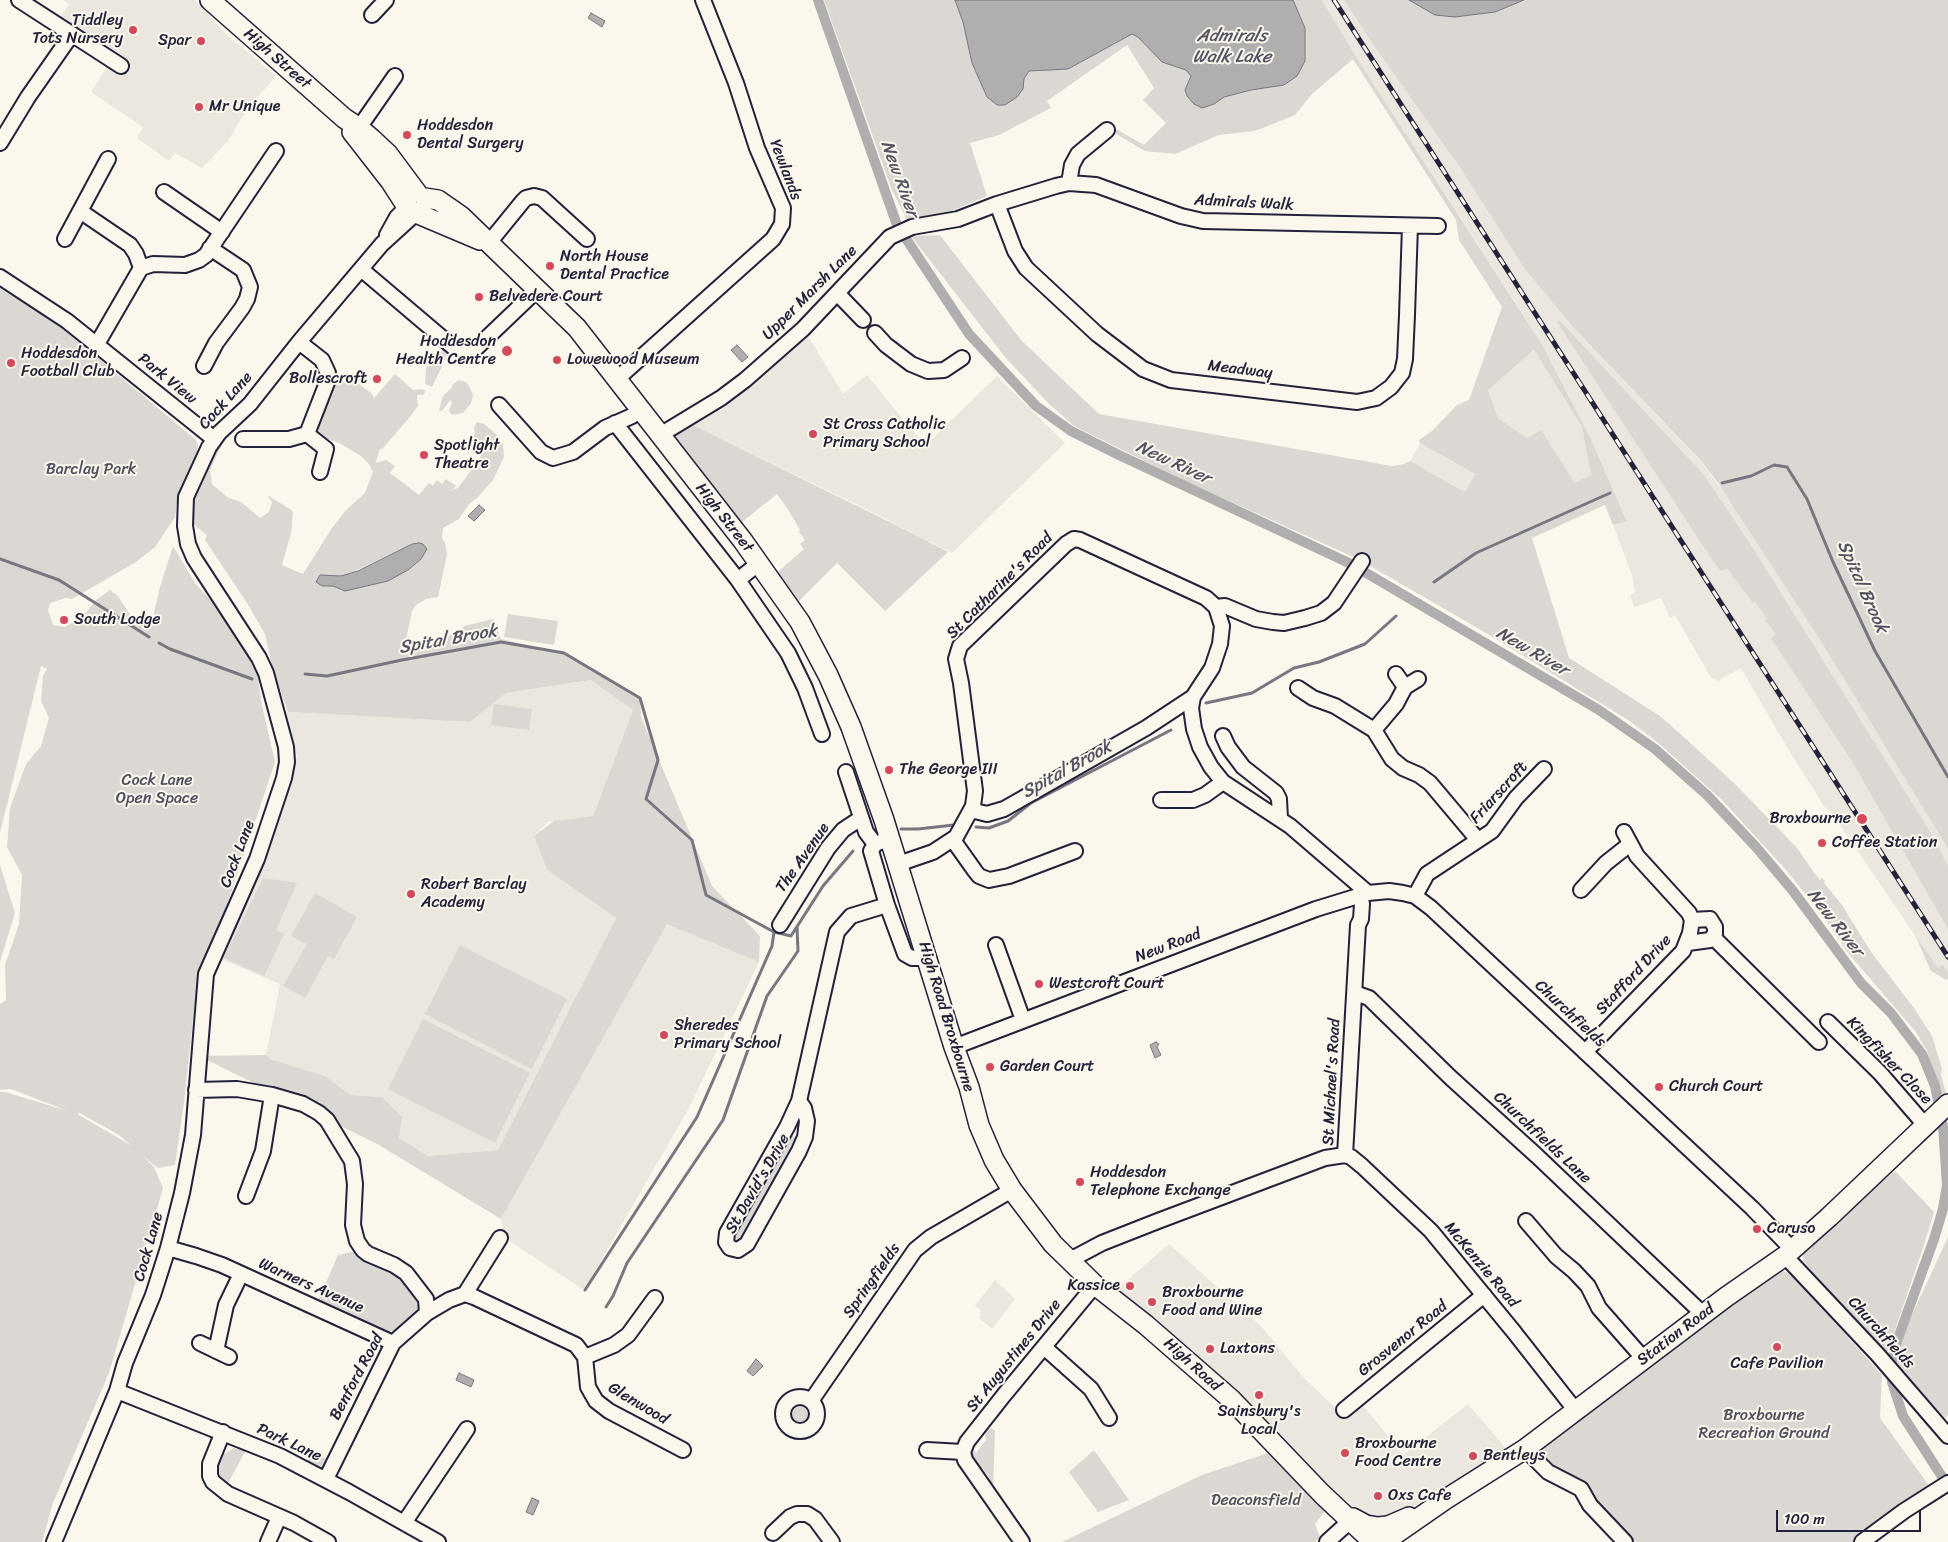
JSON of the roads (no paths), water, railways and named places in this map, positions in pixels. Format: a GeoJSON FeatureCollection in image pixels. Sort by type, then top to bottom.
{"type":"FeatureCollection","features":[{"type":"Feature","properties":{"kind":"main road","name":"High Street"},"geometry":{"type":"LineString","coordinates":[[210,0],[352,127],[415,204],[438,200],[452,208],[488,244],[535,286],[586,338],[759,563],[800,622],[841,702],[876,796],[882,842]]}},
{"type":"Feature","properties":{"kind":"main road","name":"High Road Broxbourne"},"geometry":{"type":"LineString","coordinates":[[882,842],[898,864],[954,1047],[969,1086],[979,1126],[994,1160],[1012,1190]]}},
{"type":"Feature","properties":{"kind":"main road","name":"Station Road"},"geometry":{"type":"LineString","coordinates":[[1378,1538],[1446,1499],[1525,1449],[1643,1358],[1789,1253],[1939,1112]]}},
{"type":"Feature","properties":{"kind":"main road","name":"High Road"},"geometry":{"type":"LineString","coordinates":[[1012,1190],[1053,1244],[1095,1285],[1146,1325],[1232,1400],[1344,1514],[1359,1522],[1378,1538]]}},
{"type":"Feature","properties":{"kind":"main road"},"geometry":{"type":"LineString","coordinates":[[1413,1542],[1422,1524],[1446,1499]]}},
{"type":"Feature","properties":{"kind":"street"},"geometry":{"type":"LineString","coordinates":[[19,0],[121,66]]}},
{"type":"Feature","properties":{"kind":"street"},"geometry":{"type":"LineString","coordinates":[[372,15],[386,0]]}},
{"type":"Feature","properties":{"kind":"street","name":"Yewlands"},"geometry":{"type":"LineString","coordinates":[[617,379],[773,239],[782,224],[783,208],[758,148],[736,83],[703,0]]}},
{"type":"Feature","properties":{"kind":"street"},"geometry":{"type":"LineString","coordinates":[[0,143],[19,110],[72,34]]}},
{"type":"Feature","properties":{"kind":"street"},"geometry":{"type":"LineString","coordinates":[[352,127],[396,76]]}},
{"type":"Feature","properties":{"kind":"street"},"geometry":{"type":"LineString","coordinates":[[1069,183],[1072,165],[1078,154],[1107,130]]}},
{"type":"Feature","properties":{"kind":"street"},"geometry":{"type":"LineString","coordinates":[[97,344],[141,268],[153,264],[179,266],[190,264],[202,258],[222,232],[276,150]]}},
{"type":"Feature","properties":{"kind":"street"},"geometry":{"type":"LineString","coordinates":[[65,239],[108,159]]}},
{"type":"Feature","properties":{"kind":"street","name":"Admirals Walk"},"geometry":{"type":"LineString","coordinates":[[997,204],[1069,183],[1104,187],[1181,216],[1203,221],[1438,226]]}},
{"type":"Feature","properties":{"kind":"street"},"geometry":{"type":"LineString","coordinates":[[164,192],[222,232]]}},
{"type":"Feature","properties":{"kind":"street"},"geometry":{"type":"LineString","coordinates":[[488,244],[523,201],[534,196],[542,198],[587,239]]}},
{"type":"Feature","properties":{"kind":"street","name":"Cock Lane"},"geometry":{"type":"LineString","coordinates":[[54,1542],[117,1391],[125,1363],[150,1305],[168,1248],[179,1208],[193,1136],[206,974],[257,859],[284,778],[287,762],[286,747],[266,673],[259,658],[194,558],[188,544],[185,526],[186,497],[194,476],[214,439],[250,404],[299,342],[415,204]]}},
{"type":"Feature","properties":{"kind":"street","name":"Meadway"},"geometry":{"type":"LineString","coordinates":[[997,204],[1014,251],[1026,268],[1097,334],[1142,368],[1172,380],[1357,402],[1371,400],[1382,394],[1396,382],[1402,373],[1405,359],[1410,226]]}},
{"type":"Feature","properties":{"kind":"street","name":"Upper Marsh Lane"},"geometry":{"type":"LineString","coordinates":[[660,435],[702,411],[745,380],[803,329],[890,237],[912,227],[958,219],[997,204]]}},
{"type":"Feature","properties":{"kind":"street"},"geometry":{"type":"LineString","coordinates":[[80,212],[130,245],[136,254],[141,268]]}},
{"type":"Feature","properties":{"kind":"street"},"geometry":{"type":"LineString","coordinates":[[204,366],[216,343],[242,308],[250,287],[243,270],[210,248]]}},
{"type":"Feature","properties":{"kind":"street"},"geometry":{"type":"LineString","coordinates":[[361,269],[453,347],[465,352],[535,286]]}},
{"type":"Feature","properties":{"kind":"street","name":"Park View"},"geometry":{"type":"LineString","coordinates":[[0,276],[43,303],[97,344],[214,439]]}},
{"type":"Feature","properties":{"kind":"street"},"geometry":{"type":"LineString","coordinates":[[837,294],[863,320]]}},
{"type":"Feature","properties":{"kind":"street"},"geometry":{"type":"LineString","coordinates":[[875,333],[886,345],[911,364],[928,371],[944,370],[962,358]]}},
{"type":"Feature","properties":{"kind":"street"},"geometry":{"type":"LineString","coordinates":[[299,342],[322,360],[328,373],[328,380],[307,434]]}},
{"type":"Feature","properties":{"kind":"street"},"geometry":{"type":"LineString","coordinates":[[499,405],[540,452],[553,458],[573,452],[605,428],[641,410]]}},
{"type":"Feature","properties":{"kind":"street"},"geometry":{"type":"LineString","coordinates":[[615,423],[738,580],[788,653],[806,688],[822,734]]}},
{"type":"Feature","properties":{"kind":"street"},"geometry":{"type":"LineString","coordinates":[[243,439],[289,438],[307,434]]}},
{"type":"Feature","properties":{"kind":"street"},"geometry":{"type":"LineString","coordinates":[[307,434],[326,449],[320,472]]}},
{"type":"Feature","properties":{"kind":"street","name":"St Catharine's Road"},"geometry":{"type":"LineString","coordinates":[[898,864],[933,852],[953,840],[959,834],[971,810],[974,791],[961,683],[956,659],[960,646],[1066,544],[1074,540],[1080,540],[1206,598],[1216,607],[1225,606],[1262,620],[1279,623],[1326,610],[1334,603],[1362,561]]}},
{"type":"Feature","properties":{"kind":"street"},"geometry":{"type":"LineString","coordinates":[[738,580],[759,563]]}},
{"type":"Feature","properties":{"kind":"street"},"geometry":{"type":"LineString","coordinates":[[971,810],[987,814],[1004,809],[1146,728],[1193,697],[1215,662],[1220,644],[1222,626],[1216,607]]}},
{"type":"Feature","properties":{"kind":"street"},"geometry":{"type":"LineString","coordinates":[[1396,674],[1406,687]]}},
{"type":"Feature","properties":{"kind":"street"},"geometry":{"type":"LineString","coordinates":[[1298,688],[1313,698],[1335,706],[1374,730],[1396,704],[1406,687],[1418,680]]}},
{"type":"Feature","properties":{"kind":"street"},"geometry":{"type":"LineString","coordinates":[[1193,697],[1193,719],[1200,747],[1211,767],[1223,782],[1280,818],[1306,839],[1364,894]]}},
{"type":"Feature","properties":{"kind":"street","name":"Friarscroft"},"geometry":{"type":"LineString","coordinates":[[1374,730],[1397,764],[1425,778],[1441,793],[1478,840]]}},
{"type":"Feature","properties":{"kind":"street"},"geometry":{"type":"LineString","coordinates":[[1223,736],[1238,762],[1276,793],[1279,799],[1280,818]]}},
{"type":"Feature","properties":{"kind":"street","name":"Friarscroft"},"geometry":{"type":"LineString","coordinates":[[1415,896],[1427,874],[1497,825],[1516,798],[1544,769]]}},
{"type":"Feature","properties":{"kind":"street"},"geometry":{"type":"LineString","coordinates":[[846,772],[868,836],[882,842],[871,851],[871,855],[905,954],[912,958],[927,958]]}},
{"type":"Feature","properties":{"kind":"street"},"geometry":{"type":"LineString","coordinates":[[1161,800],[1193,800],[1205,795],[1223,782]]}},
{"type":"Feature","properties":{"kind":"street","name":"The Avenue"},"geometry":{"type":"LineString","coordinates":[[780,925],[828,848],[843,830],[861,818]]}},
{"type":"Feature","properties":{"kind":"street"},"geometry":{"type":"LineString","coordinates":[[1581,890],[1627,838],[1637,856],[1689,913],[1692,920],[1710,919],[1715,927],[1714,938],[1820,1042]]}},
{"type":"Feature","properties":{"kind":"street"},"geometry":{"type":"LineString","coordinates":[[953,840],[975,871],[988,880],[1009,876],[1075,851]]}},
{"type":"Feature","properties":{"kind":"street","name":"Churchfields"},"geometry":{"type":"LineString","coordinates":[[1364,894],[1390,891],[1415,896],[1432,908],[1752,1208],[1948,1436]]}},
{"type":"Feature","properties":{"kind":"street","name":"New Road"},"geometry":{"type":"LineString","coordinates":[[954,1047],[1364,894]]}},
{"type":"Feature","properties":{"kind":"street","name":"St Michael's Road"},"geometry":{"type":"LineString","coordinates":[[1070,1260],[1102,1243],[1158,1221],[1325,1158],[1345,1155],[1358,925],[1361,919],[1364,894]]}},
{"type":"Feature","properties":{"kind":"street"},"geometry":{"type":"LineString","coordinates":[[1343,901],[1358,925]]}},
{"type":"Feature","properties":{"kind":"street","name":"St David's Drive"},"geometry":{"type":"LineString","coordinates":[[798,1101],[804,1108],[807,1121],[806,1137],[747,1244],[738,1250],[730,1248],[726,1242],[728,1233],[787,1127],[798,1101],[836,932],[851,916],[887,905]]}},
{"type":"Feature","properties":{"kind":"street","name":"Stafford Drive"},"geometry":{"type":"LineString","coordinates":[[1585,1052],[1683,951],[1688,942],[1692,920]]}},
{"type":"Feature","properties":{"kind":"street","name":"Stafford Drive"},"geometry":{"type":"LineString","coordinates":[[1688,942],[1705,942],[1714,938]]}},
{"type":"Feature","properties":{"kind":"street"},"geometry":{"type":"LineString","coordinates":[[996,946],[1023,1020]]}},
{"type":"Feature","properties":{"kind":"street","name":"Churchfields Lane"},"geometry":{"type":"LineString","coordinates":[[1355,993],[1369,998],[1451,1078],[1537,1156],[1703,1314]]}},
{"type":"Feature","properties":{"kind":"street","name":"Kingfisher Close"},"geometry":{"type":"LineString","coordinates":[[1828,1022],[1901,1095],[1905,1102],[1939,1112]]}},
{"type":"Feature","properties":{"kind":"street"},"geometry":{"type":"LineString","coordinates":[[196,1090],[237,1089],[272,1095],[303,1104],[327,1120],[352,1161],[355,1184],[353,1225],[356,1241],[368,1254],[394,1265],[406,1274],[426,1299],[427,1313]]}},
{"type":"Feature","properties":{"kind":"street"},"geometry":{"type":"LineString","coordinates":[[246,1196],[263,1151],[272,1095]]}},
{"type":"Feature","properties":{"kind":"street","name":"St David's Drive"},"geometry":{"type":"LineString","coordinates":[[787,1127],[795,1133],[806,1137]]}},
{"type":"Feature","properties":{"kind":"street","name":"McKenzie Road"},"geometry":{"type":"LineString","coordinates":[[1345,1155],[1351,1157],[1362,1166],[1426,1226],[1484,1295],[1576,1411]]}},
{"type":"Feature","properties":{"kind":"street","name":"Springfields"},"geometry":{"type":"LineString","coordinates":[[811,1400],[915,1250],[931,1237],[1012,1190]]}},
{"type":"Feature","properties":{"kind":"street"},"geometry":{"type":"LineString","coordinates":[[1526,1221],[1556,1256],[1588,1286],[1599,1308],[1643,1358]]}},
{"type":"Feature","properties":{"kind":"street"},"geometry":{"type":"LineString","coordinates":[[500,1238],[464,1294],[474,1296],[576,1345],[585,1358],[614,1345],[628,1335],[655,1298]]}},
{"type":"Feature","properties":{"kind":"street","name":"Warners Avenue"},"geometry":{"type":"LineString","coordinates":[[168,1248],[206,1259],[393,1343]]}},
{"type":"Feature","properties":{"kind":"street","name":"Warners Avenue"},"geometry":{"type":"LineString","coordinates":[[200,1343],[222,1354],[226,1305],[241,1274]]}},
{"type":"Feature","properties":{"kind":"street","name":"St Augustines Drive"},"geometry":{"type":"LineString","coordinates":[[963,1452],[967,1442],[1095,1285]]}},
{"type":"Feature","properties":{"kind":"street","name":"Benford Road"},"geometry":{"type":"LineString","coordinates":[[326,1479],[393,1343],[427,1313],[449,1300],[464,1294]]}},
{"type":"Feature","properties":{"kind":"street","name":"Grosvenor Road"},"geometry":{"type":"LineString","coordinates":[[1344,1410],[1484,1295]]}},
{"type":"Feature","properties":{"kind":"street"},"geometry":{"type":"LineString","coordinates":[[1044,1347],[1091,1389],[1109,1418]]}},
{"type":"Feature","properties":{"kind":"street","name":"Glenwood"},"geometry":{"type":"LineString","coordinates":[[585,1358],[588,1388],[596,1401],[609,1411],[683,1450]]}},
{"type":"Feature","properties":{"kind":"street","name":"Park Lane"},"geometry":{"type":"LineString","coordinates":[[117,1391],[272,1453],[326,1479],[438,1542]]}},
{"type":"Feature","properties":{"kind":"street"},"geometry":{"type":"LineString","coordinates":[[404,1523],[467,1429]]}},
{"type":"Feature","properties":{"kind":"street"},"geometry":{"type":"LineString","coordinates":[[223,1432],[210,1464],[210,1476],[214,1482],[228,1494],[312,1532],[328,1542]]}},
{"type":"Feature","properties":{"kind":"street"},"geometry":{"type":"LineString","coordinates":[[1525,1449],[1548,1472],[1581,1489],[1590,1505],[1625,1542]]}},
{"type":"Feature","properties":{"kind":"street"},"geometry":{"type":"LineString","coordinates":[[927,1450],[963,1452],[965,1460],[1022,1542]]}},
{"type":"Feature","properties":{"kind":"street"},"geometry":{"type":"LineString","coordinates":[[1862,1542],[1948,1483]]}},
{"type":"Feature","properties":{"kind":"street"},"geometry":{"type":"LineString","coordinates":[[773,1533],[793,1515],[807,1514],[815,1520],[832,1542]]}},
{"type":"Feature","properties":{"kind":"street"},"geometry":{"type":"LineString","coordinates":[[1327,1542],[1344,1514]]}},
{"type":"Feature","properties":{"kind":"street"},"geometry":{"type":"LineString","coordinates":[[268,1542],[279,1517]]}},
{"type":"Feature","properties":{"kind":"water","name":"Admirals Walk Lake"},"geometry":{"type":"Polygon","coordinates":[[[955,0],[1293,0],[1305,28],[1305,61],[1297,76],[1284,85],[1251,90],[1224,97],[1214,104],[1202,108],[1194,104],[1187,96],[1185,90],[1191,76],[1186,70],[1162,62],[1138,37],[1132,34],[1068,69],[1029,71],[1024,79],[1023,89],[1017,97],[1005,105],[997,105],[987,97],[972,63],[963,22],[955,0]]]}},
{"type":"Feature","properties":{"kind":"water"},"geometry":{"type":"Polygon","coordinates":[[[1409,0],[1524,0],[1495,12],[1455,17],[1435,15],[1409,0]]]}},
{"type":"Feature","properties":{"kind":"water"},"geometry":{"type":"Polygon","coordinates":[[[591,13],[605,21],[602,27],[588,18],[591,13]]]}},
{"type":"Feature","properties":{"kind":"water"},"geometry":{"type":"Polygon","coordinates":[[[737,345],[748,357],[742,362],[731,350],[737,345]]]}},
{"type":"Feature","properties":{"kind":"water"},"geometry":{"type":"Polygon","coordinates":[[[479,505],[485,510],[474,521],[468,516],[479,505]]]}},
{"type":"Feature","properties":{"kind":"water"},"geometry":{"type":"Polygon","coordinates":[[[412,544],[423,544],[427,549],[421,559],[408,570],[388,581],[345,591],[333,586],[322,586],[316,582],[320,575],[341,576],[358,571],[412,544]]]}},
{"type":"Feature","properties":{"kind":"water"},"geometry":{"type":"Polygon","coordinates":[[[1156,1042],[1159,1044],[1157,1047],[1161,1055],[1155,1058],[1150,1045],[1156,1042]]]}},
{"type":"Feature","properties":{"kind":"water"},"geometry":{"type":"Polygon","coordinates":[[[756,1359],[763,1366],[753,1376],[747,1371],[756,1359]]]}},
{"type":"Feature","properties":{"kind":"water"},"geometry":{"type":"Polygon","coordinates":[[[459,1373],[474,1380],[471,1387],[456,1380],[459,1373]]]}},
{"type":"Feature","properties":{"kind":"water"},"geometry":{"type":"Polygon","coordinates":[[[532,1498],[539,1501],[533,1515],[526,1512],[532,1498]]]}},
{"type":"Feature","properties":{"kind":"waterway","name":"New River"},"geometry":{"type":"LineString","coordinates":[[818,0],[897,225],[969,334],[1036,406],[1071,431],[1351,564],[1599,710],[1655,749],[1707,795],[1756,847],[1793,891],[1861,983],[1891,1013],[1922,1054],[1935,1086],[1943,1126],[1947,1185],[1943,1209],[1934,1239],[1897,1341],[1892,1361],[1892,1382],[1903,1416],[1948,1486]]}},
{"type":"Feature","properties":{"kind":"waterway","name":"Spital Brook"},"geometry":{"type":"LineString","coordinates":[[1722,483],[1751,476],[1774,465],[1787,467],[1807,499],[1833,562],[1875,651],[1948,777]]}},
{"type":"Feature","properties":{"kind":"waterway","name":"Spital Brook"},"geometry":{"type":"LineString","coordinates":[[1434,582],[1476,553],[1610,493]]}},
{"type":"Feature","properties":{"kind":"waterway","name":"Spital Brook"},"geometry":{"type":"LineString","coordinates":[[0,559],[59,580],[149,637]]}},
{"type":"Feature","properties":{"kind":"waterway","name":"Spital Brook"},"geometry":{"type":"LineString","coordinates":[[1206,703],[1252,693],[1294,668],[1319,662],[1365,644],[1396,616]]}},
{"type":"Feature","properties":{"kind":"waterway","name":"Spital Brook"},"geometry":{"type":"LineString","coordinates":[[305,674],[327,676],[501,642],[564,653],[640,698],[658,760],[646,799],[692,840],[706,895],[774,932],[791,936],[823,886],[853,851]]}},
{"type":"Feature","properties":{"kind":"waterway","name":"Spital Brook"},"geometry":{"type":"LineString","coordinates":[[159,643],[170,649],[252,679]]}},
{"type":"Feature","properties":{"kind":"waterway","name":"Spital Brook"},"geometry":{"type":"LineString","coordinates":[[976,827],[989,828],[1008,821],[1031,803],[1171,730]]}},
{"type":"Feature","properties":{"kind":"waterway","name":"Spital Brook"},"geometry":{"type":"LineString","coordinates":[[901,829],[954,825]]}},
{"type":"Feature","properties":{"kind":"waterway"},"geometry":{"type":"LineString","coordinates":[[606,1307],[613,1296],[627,1263],[723,1120],[767,996],[798,951],[797,927]]}},
{"type":"Feature","properties":{"kind":"waterway"},"geometry":{"type":"LineString","coordinates":[[585,1290],[697,1117],[772,946],[774,932]]}},
{"type":"Feature","properties":{"kind":"railway"},"geometry":{"type":"LineString","coordinates":[[1334,0],[1948,957]]}},
{"type":"Feature","properties":{"kind":"place","name":"Tiddley Tots Nursery"},"geometry":{"type":"Point","coordinates":[133,30]}},
{"type":"Feature","properties":{"kind":"place","name":"Spar"},"geometry":{"type":"Point","coordinates":[201,41]}},
{"type":"Feature","properties":{"kind":"place","name":"Mr Unique"},"geometry":{"type":"Point","coordinates":[199,107]}},
{"type":"Feature","properties":{"kind":"place","name":"Hoddesdon Dental Surgery"},"geometry":{"type":"Point","coordinates":[407,135]}},
{"type":"Feature","properties":{"kind":"place","name":"North House Dental Practice"},"geometry":{"type":"Point","coordinates":[550,266]}},
{"type":"Feature","properties":{"kind":"place","name":"Belvedere Court"},"geometry":{"type":"Point","coordinates":[479,297]}},
{"type":"Feature","properties":{"kind":"place","name":"Hoddesdon Health Centre"},"geometry":{"type":"Point","coordinates":[507,351]}},
{"type":"Feature","properties":{"kind":"place","name":"Lowewood Museum"},"geometry":{"type":"Point","coordinates":[557,360]}},
{"type":"Feature","properties":{"kind":"place","name":"Hoddesdon Football Club"},"geometry":{"type":"Point","coordinates":[11,363]}},
{"type":"Feature","properties":{"kind":"place","name":"Bollescroft"},"geometry":{"type":"Point","coordinates":[377,379]}},
{"type":"Feature","properties":{"kind":"place","name":"St Cross Catholic Primary School"},"geometry":{"type":"Point","coordinates":[813,434]}},
{"type":"Feature","properties":{"kind":"place","name":"Spotlight Theatre"},"geometry":{"type":"Point","coordinates":[424,455]}},
{"type":"Feature","properties":{"kind":"place","name":"South Lodge"},"geometry":{"type":"Point","coordinates":[64,620]}},
{"type":"Feature","properties":{"kind":"place","name":"The George III"},"geometry":{"type":"Point","coordinates":[889,770]}},
{"type":"Feature","properties":{"kind":"place","name":"Broxbourne"},"geometry":{"type":"Point","coordinates":[1862,819]}},
{"type":"Feature","properties":{"kind":"place","name":"Coffee Station"},"geometry":{"type":"Point","coordinates":[1822,843]}},
{"type":"Feature","properties":{"kind":"place","name":"Robert Barclay Academy"},"geometry":{"type":"Point","coordinates":[411,894]}},
{"type":"Feature","properties":{"kind":"place","name":"Westcroft Court"},"geometry":{"type":"Point","coordinates":[1039,984]}},
{"type":"Feature","properties":{"kind":"place","name":"Sheredes Primary School"},"geometry":{"type":"Point","coordinates":[664,1035]}},
{"type":"Feature","properties":{"kind":"place","name":"Garden Court"},"geometry":{"type":"Point","coordinates":[990,1067]}},
{"type":"Feature","properties":{"kind":"place","name":"Church Court"},"geometry":{"type":"Point","coordinates":[1659,1087]}},
{"type":"Feature","properties":{"kind":"place","name":"Hoddesdon Telephone Exchange"},"geometry":{"type":"Point","coordinates":[1080,1182]}},
{"type":"Feature","properties":{"kind":"place","name":"Caruso"},"geometry":{"type":"Point","coordinates":[1757,1229]}},
{"type":"Feature","properties":{"kind":"place","name":"Kassice"},"geometry":{"type":"Point","coordinates":[1130,1286]}},
{"type":"Feature","properties":{"kind":"place","name":"Broxbourne Food and Wine"},"geometry":{"type":"Point","coordinates":[1152,1302]}},
{"type":"Feature","properties":{"kind":"place","name":"Cafe Pavilion"},"geometry":{"type":"Point","coordinates":[1777,1347]}},
{"type":"Feature","properties":{"kind":"place","name":"Laxtons"},"geometry":{"type":"Point","coordinates":[1210,1349]}},
{"type":"Feature","properties":{"kind":"place","name":"Sainsbury's Local"},"geometry":{"type":"Point","coordinates":[1259,1395]}},
{"type":"Feature","properties":{"kind":"place","name":"Broxbourne Food Centre"},"geometry":{"type":"Point","coordinates":[1345,1453]}},
{"type":"Feature","properties":{"kind":"place","name":"Bentleys"},"geometry":{"type":"Point","coordinates":[1473,1456]}},
{"type":"Feature","properties":{"kind":"place","name":"Oxs Cafe"},"geometry":{"type":"Point","coordinates":[1378,1496]}},
{"type":"Feature","properties":{"kind":"park label","name":"Barclay Park"},"geometry":{"type":"Point","coordinates":[91,470]}},
{"type":"Feature","properties":{"kind":"park label","name":"Cock Lane Open Space"},"geometry":{"type":"Point","coordinates":[157,790]}},
{"type":"Feature","properties":{"kind":"park label","name":"Broxbourne Recreation Ground"},"geometry":{"type":"Point","coordinates":[1764,1425]}},
{"type":"Feature","properties":{"kind":"park label","name":"Deaconsfield"},"geometry":{"type":"Point","coordinates":[1256,1501]}}]}
